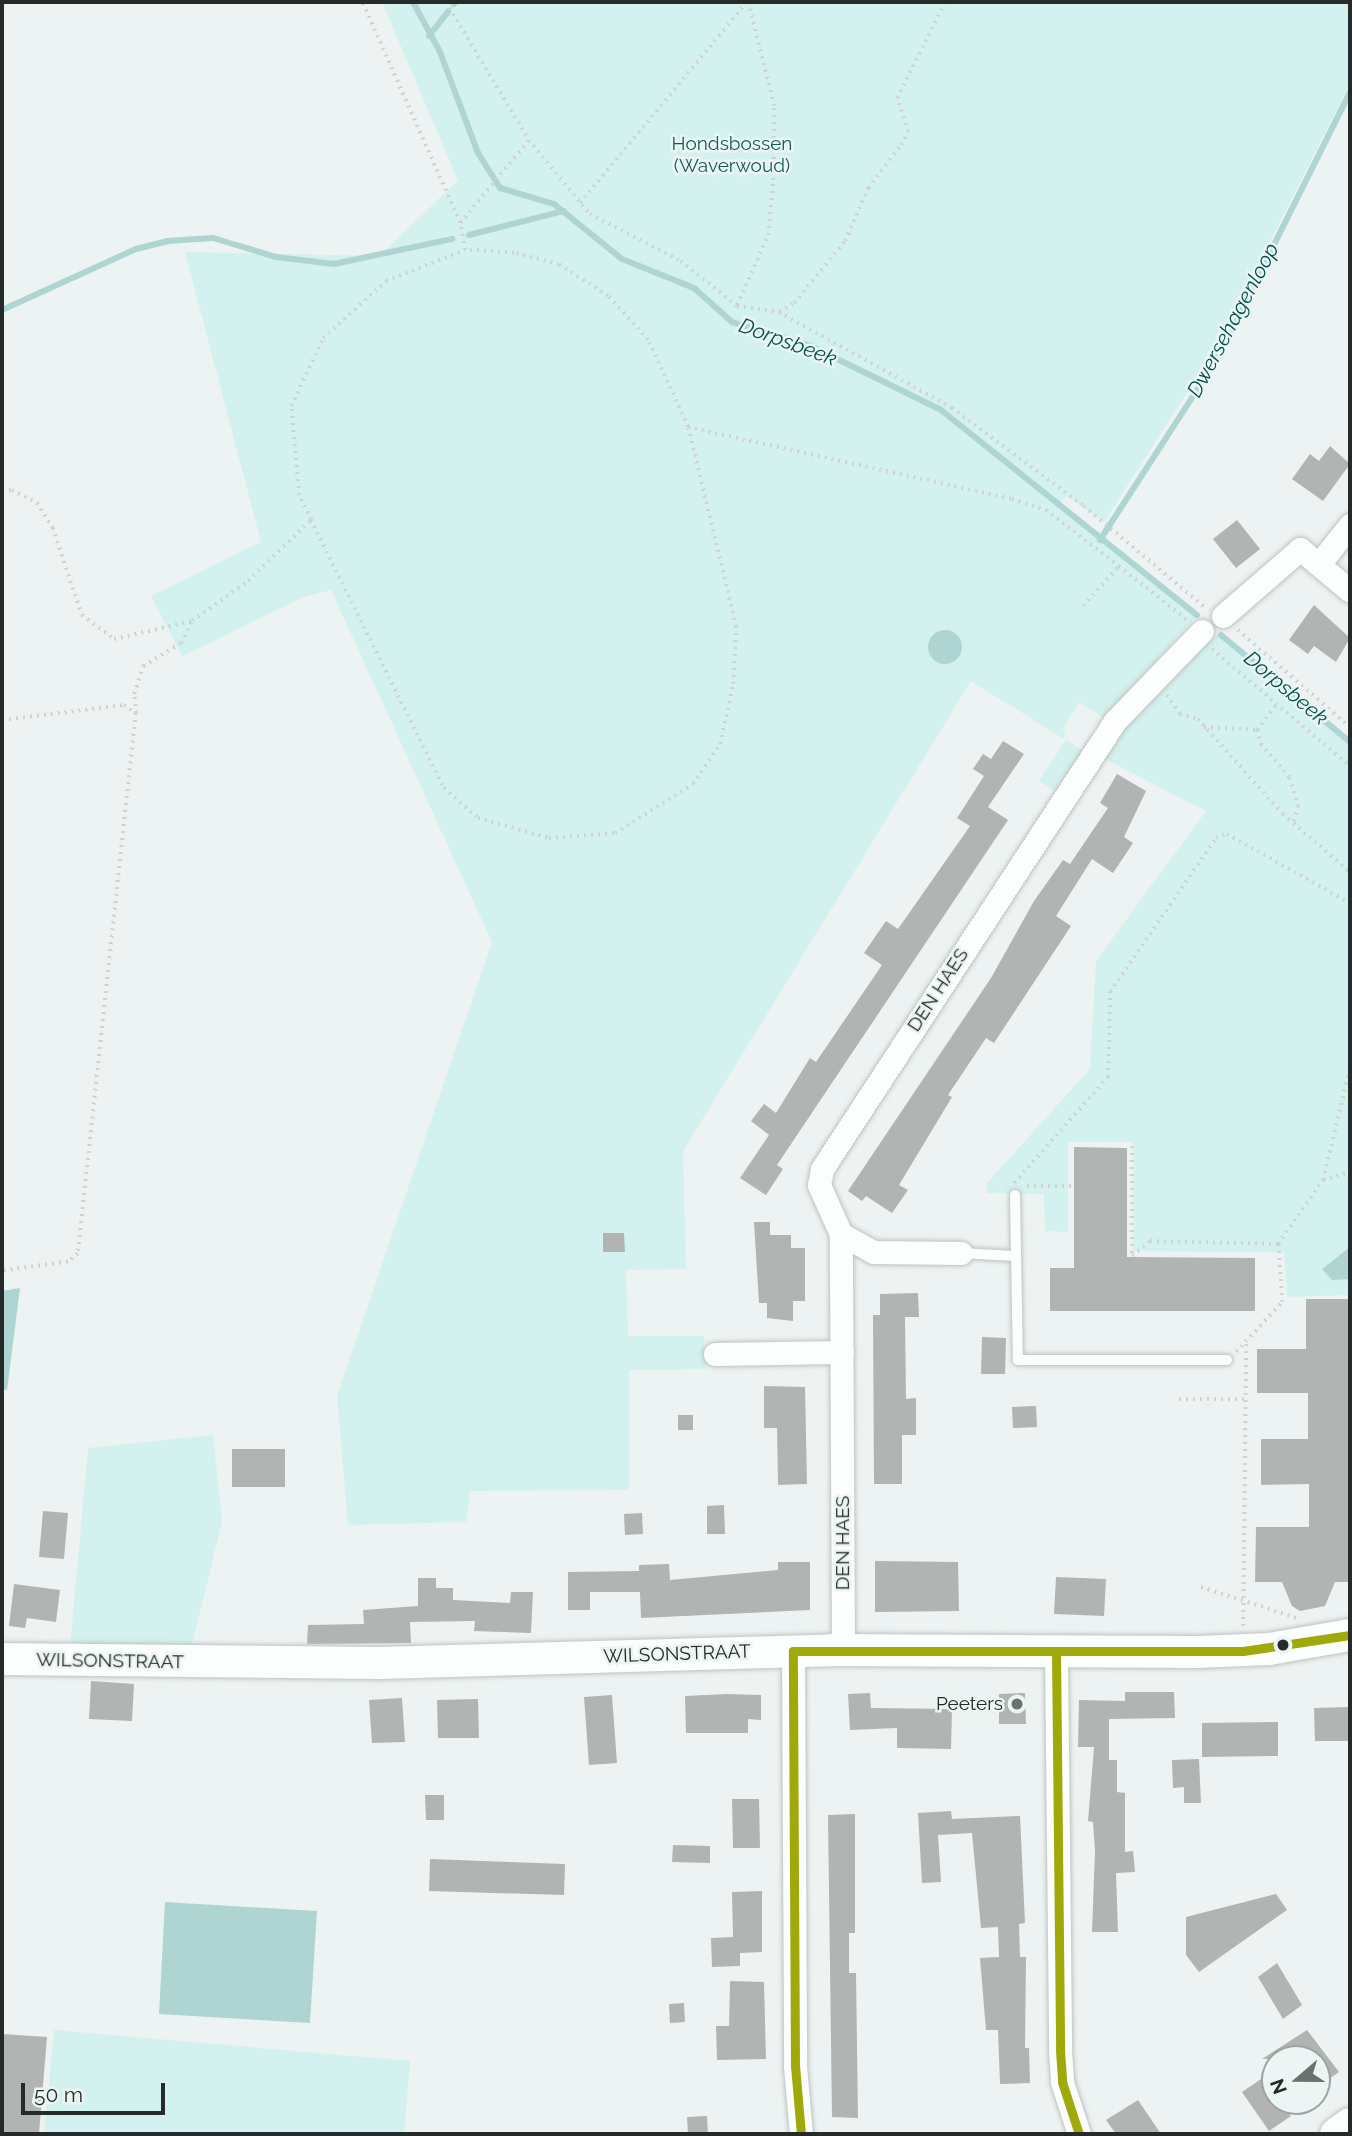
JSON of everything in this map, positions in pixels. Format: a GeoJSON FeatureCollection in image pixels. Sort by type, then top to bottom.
{"type":"FeatureCollection","features":[{"type":"Feature","properties":{"kind":"street"},"geometry":{"type":"LineString","coordinates":[[1319,564],[1350,526]]}},
{"type":"Feature","properties":{"kind":"street"},"geometry":{"type":"LineString","coordinates":[[1223,616],[1300,549],[1350,591]]}},
{"type":"Feature","properties":{"kind":"street","name":"DEN HAES"},"geometry":{"type":"LineString","coordinates":[[844,1650],[841,1234],[819,1185],[822,1168],[1092,752],[1154,676],[1199,634]]}},
{"type":"Feature","properties":{"kind":"street"},"geometry":{"type":"LineString","coordinates":[[841,1234],[873,1252],[961,1254]]}},
{"type":"Feature","properties":{"kind":"street"},"geometry":{"type":"LineString","coordinates":[[715,1354],[842,1352]]}},
{"type":"Feature","properties":{"kind":"street","name":"WILSONSTRAAT"},"geometry":{"type":"LineString","coordinates":[[2,1658],[379,1663],[844,1650],[1243,1651],[1350,1635]]}},
{"type":"Feature","properties":{"kind":"street"},"geometry":{"type":"LineString","coordinates":[[793,1651],[796,2066],[801,2134]]}},
{"type":"Feature","properties":{"kind":"street"},"geometry":{"type":"LineString","coordinates":[[1056,1652],[1060,2050],[1062,2082],[1079,2134]]}},
{"type":"Feature","properties":{"kind":"street"},"geometry":{"type":"LineString","coordinates":[[1336,2134],[1350,2124]]}},
{"type":"Feature","properties":{"kind":"lane"},"geometry":{"type":"LineString","coordinates":[[1014,1191],[1013,1354],[1026,1364],[1227,1360]]}},
{"type":"Feature","properties":{"kind":"lane"},"geometry":{"type":"LineString","coordinates":[[961,1254],[1014,1256]]}},
{"type":"Feature","properties":{"kind":"path"},"geometry":{"type":"LineString","coordinates":[[362,2],[460,223],[465,250]]}},
{"type":"Feature","properties":{"kind":"path"},"geometry":{"type":"LineString","coordinates":[[446,2],[529,140],[580,203],[615,231],[709,279],[737,306],[779,312],[952,408],[1223,616],[1350,727]]}},
{"type":"Feature","properties":{"kind":"path"},"geometry":{"type":"LineString","coordinates":[[580,203],[747,2]]}},
{"type":"Feature","properties":{"kind":"path"},"geometry":{"type":"LineString","coordinates":[[737,306],[768,235],[773,180],[774,106],[747,2]]}},
{"type":"Feature","properties":{"kind":"path"},"geometry":{"type":"LineString","coordinates":[[779,312],[793,303],[845,241],[868,188],[908,132],[897,97],[944,2]]}},
{"type":"Feature","properties":{"kind":"path"},"geometry":{"type":"LineString","coordinates":[[460,223],[529,140]]}},
{"type":"Feature","properties":{"kind":"path"},"geometry":{"type":"LineString","coordinates":[[465,250],[514,253],[559,265],[608,296],[648,340],[688,427],[736,627],[733,684],[720,744],[693,784],[615,833],[549,838],[478,818],[444,788],[299,495],[291,406],[323,338],[386,281],[465,250]]}},
{"type":"Feature","properties":{"kind":"path"},"geometry":{"type":"LineString","coordinates":[[688,427],[1012,499],[1046,510],[1192,625],[1276,705],[1350,766]]}},
{"type":"Feature","properties":{"kind":"path"},"geometry":{"type":"LineString","coordinates":[[2,491],[12,490],[37,503],[54,528],[82,615],[114,639],[192,621],[248,581],[311,520]]}},
{"type":"Feature","properties":{"kind":"path"},"geometry":{"type":"LineString","coordinates":[[1083,606],[1119,566]]}},
{"type":"Feature","properties":{"kind":"path"},"geometry":{"type":"LineString","coordinates":[[2,1271],[68,1262],[78,1254],[136,713],[134,694],[143,666],[181,643],[192,621]]}},
{"type":"Feature","properties":{"kind":"path"},"geometry":{"type":"LineString","coordinates":[[1154,676],[1180,714],[1204,727],[1294,825],[1350,872]]}},
{"type":"Feature","properties":{"kind":"path"},"geometry":{"type":"LineString","coordinates":[[2,720],[124,705],[136,713]]}},
{"type":"Feature","properties":{"kind":"path"},"geometry":{"type":"LineString","coordinates":[[1257,730],[1276,705]]}},
{"type":"Feature","properties":{"kind":"path"},"geometry":{"type":"LineString","coordinates":[[1204,727],[1257,730]]}},
{"type":"Feature","properties":{"kind":"path"},"geometry":{"type":"LineString","coordinates":[[1257,730],[1261,744],[1290,778],[1298,806],[1294,825]]}},
{"type":"Feature","properties":{"kind":"path"},"geometry":{"type":"LineString","coordinates":[[1071,1186],[1014,1191],[1013,1180],[1108,1077],[1110,992],[1216,838],[1227,834],[1350,904]]}},
{"type":"Feature","properties":{"kind":"path"},"geometry":{"type":"LineString","coordinates":[[1227,1360],[1246,1344],[1282,1302],[1278,1244],[1323,1180],[1350,1067]]}},
{"type":"Feature","properties":{"kind":"path"},"geometry":{"type":"LineString","coordinates":[[1132,1146],[1132,1256],[1150,1241],[1278,1244]]}},
{"type":"Feature","properties":{"kind":"path"},"geometry":{"type":"LineString","coordinates":[[1323,1180],[1350,1172]]}},
{"type":"Feature","properties":{"kind":"path"},"geometry":{"type":"LineString","coordinates":[[1243,1651],[1246,1344]]}},
{"type":"Feature","properties":{"kind":"path"},"geometry":{"type":"LineString","coordinates":[[1179,1399],[1245,1399]]}},
{"type":"Feature","properties":{"kind":"path"},"geometry":{"type":"LineString","coordinates":[[1201,1587],[1303,1618]]}},
{"type":"Feature","properties":{"kind":"green space","name":"Hondsbossen (Waverwoud)"},"geometry":{"type":"Polygon","coordinates":[[[382,2],[1350,2],[1350,84],[1217,346],[1104,522],[1067,496],[1057,504],[1197,615],[1104,718],[1079,702],[1065,724],[1064,739],[971,681],[683,1151],[686,1269],[626,1270],[628,1336],[704,1336],[706,1369],[629,1370],[629,1490],[470,1491],[466,1522],[348,1525],[337,1396],[492,942],[331,590],[306,596],[182,656],[151,596],[261,542],[185,252],[380,256],[458,180],[382,2]]]}},
{"type":"Feature","properties":{"kind":"green space"},"geometry":{"type":"Polygon","coordinates":[[[1221,635],[1350,742],[1350,1295],[1287,1297],[1284,1252],[1133,1251],[1133,1142],[1068,1142],[1068,1232],[1045,1231],[1044,1194],[987,1193],[987,1183],[1090,1069],[1096,961],[1206,811],[1101,757],[1127,718],[1209,636],[1221,635]]]}},
{"type":"Feature","properties":{"kind":"green space"},"geometry":{"type":"Polygon","coordinates":[[[1066,740],[1082,750],[1055,791],[1039,781],[1066,740]]]}},
{"type":"Feature","properties":{"kind":"green space"},"geometry":{"type":"Polygon","coordinates":[[[213,1435],[222,1522],[192,1644],[70,1648],[88,1448],[213,1435]]]}},
{"type":"Feature","properties":{"kind":"green space"},"geometry":{"type":"Polygon","coordinates":[[[54,2030],[410,2061],[404,2134],[44,2134],[54,2030]]]}},
{"type":"Feature","properties":{"kind":"shaded area"},"geometry":{"type":"Polygon","coordinates":[[[945,630],[957,635],[962,647],[957,659],[945,664],[933,659],[928,647],[933,635],[945,630]]]}},
{"type":"Feature","properties":{"kind":"shaded area"},"geometry":{"type":"Polygon","coordinates":[[[1350,1247],[1350,1279],[1332,1280],[1322,1269],[1350,1247]]]}},
{"type":"Feature","properties":{"kind":"shaded area"},"geometry":{"type":"Polygon","coordinates":[[[20,1288],[7,1390],[2,1389],[2,1291],[20,1288]]]}},
{"type":"Feature","properties":{"kind":"shaded area"},"geometry":{"type":"Polygon","coordinates":[[[165,1902],[317,1911],[310,2023],[159,2014],[165,1902]]]}},
{"type":"Feature","properties":{"kind":"building"},"geometry":{"type":"Polygon","coordinates":[[[1330,446],[1350,464],[1323,501],[1292,479],[1310,454],[1319,461],[1330,446]]]}},
{"type":"Feature","properties":{"kind":"building"},"geometry":{"type":"Polygon","coordinates":[[[1237,520],[1260,549],[1236,568],[1213,539],[1237,520]]]}},
{"type":"Feature","properties":{"kind":"building"},"geometry":{"type":"Polygon","coordinates":[[[1314,605],[1350,638],[1336,662],[1314,646],[1308,654],[1289,640],[1314,605]]]}},
{"type":"Feature","properties":{"kind":"building"},"geometry":{"type":"Polygon","coordinates":[[[1003,741],[1024,754],[988,807],[1008,820],[777,1165],[783,1169],[766,1195],[740,1178],[769,1135],[751,1121],[764,1104],[776,1113],[810,1058],[816,1062],[882,965],[864,953],[886,921],[898,929],[970,826],[957,818],[984,776],[973,769],[983,754],[991,759],[1003,741]]]}},
{"type":"Feature","properties":{"kind":"building"},"geometry":{"type":"Polygon","coordinates":[[[1117,774],[1146,791],[1124,837],[1133,843],[1113,873],[1092,859],[1056,916],[1071,926],[994,1043],[986,1038],[948,1095],[952,1097],[899,1185],[908,1190],[892,1213],[866,1196],[862,1201],[848,1191],[991,978],[1034,901],[1063,860],[1070,864],[1108,808],[1100,803],[1117,774]]]}},
{"type":"Feature","properties":{"kind":"building"},"geometry":{"type":"Polygon","coordinates":[[[1074,1147],[1127,1148],[1127,1257],[1255,1258],[1255,1311],[1050,1311],[1050,1268],[1074,1268],[1074,1147]]]}},
{"type":"Feature","properties":{"kind":"building"},"geometry":{"type":"Polygon","coordinates":[[[754,1222],[770,1222],[770,1235],[791,1235],[791,1248],[805,1248],[805,1301],[793,1301],[793,1321],[767,1318],[767,1303],[759,1303],[754,1222]]]}},
{"type":"Feature","properties":{"kind":"building"},"geometry":{"type":"Polygon","coordinates":[[[603,1233],[624,1233],[625,1252],[603,1252],[603,1233]]]}},
{"type":"Feature","properties":{"kind":"building"},"geometry":{"type":"Polygon","coordinates":[[[918,1293],[919,1317],[905,1317],[906,1399],[916,1398],[916,1435],[902,1435],[902,1484],[874,1484],[873,1315],[880,1315],[880,1294],[918,1293]]]}},
{"type":"Feature","properties":{"kind":"building"},"geometry":{"type":"Polygon","coordinates":[[[1306,1299],[1350,1299],[1350,1582],[1335,1582],[1325,1606],[1300,1611],[1292,1606],[1282,1582],[1255,1582],[1256,1527],[1309,1527],[1309,1484],[1261,1485],[1261,1439],[1308,1439],[1308,1393],[1257,1393],[1257,1349],[1306,1349],[1306,1299]]]}},
{"type":"Feature","properties":{"kind":"building"},"geometry":{"type":"Polygon","coordinates":[[[982,1337],[1006,1338],[1005,1374],[981,1374],[982,1337]]]}},
{"type":"Feature","properties":{"kind":"building"},"geometry":{"type":"Polygon","coordinates":[[[764,1386],[805,1387],[807,1484],[778,1485],[777,1428],[764,1428],[764,1386]]]}},
{"type":"Feature","properties":{"kind":"building"},"geometry":{"type":"Polygon","coordinates":[[[1036,1406],[1037,1427],[1013,1428],[1012,1407],[1036,1406]]]}},
{"type":"Feature","properties":{"kind":"building"},"geometry":{"type":"Polygon","coordinates":[[[678,1415],[693,1415],[693,1430],[678,1430],[678,1415]]]}},
{"type":"Feature","properties":{"kind":"building"},"geometry":{"type":"Polygon","coordinates":[[[232,1449],[285,1449],[285,1487],[232,1487],[232,1449]]]}},
{"type":"Feature","properties":{"kind":"building"},"geometry":{"type":"Polygon","coordinates":[[[724,1505],[725,1534],[707,1534],[707,1506],[724,1505]]]}},
{"type":"Feature","properties":{"kind":"building"},"geometry":{"type":"Polygon","coordinates":[[[43,1511],[68,1513],[64,1559],[39,1557],[43,1511]]]}},
{"type":"Feature","properties":{"kind":"building"},"geometry":{"type":"Polygon","coordinates":[[[642,1513],[643,1534],[625,1535],[624,1514],[642,1513]]]}},
{"type":"Feature","properties":{"kind":"building"},"geometry":{"type":"Polygon","coordinates":[[[875,1561],[958,1562],[959,1611],[875,1612],[875,1561]]]}},
{"type":"Feature","properties":{"kind":"building"},"geometry":{"type":"Polygon","coordinates":[[[778,1562],[810,1562],[810,1610],[641,1618],[640,1592],[590,1592],[590,1610],[568,1610],[568,1572],[639,1571],[639,1565],[669,1564],[670,1580],[778,1570],[778,1562]]]}},
{"type":"Feature","properties":{"kind":"building"},"geometry":{"type":"Polygon","coordinates":[[[1056,1577],[1106,1579],[1104,1616],[1054,1614],[1056,1577]]]}},
{"type":"Feature","properties":{"kind":"building"},"geometry":{"type":"Polygon","coordinates":[[[418,1578],[436,1578],[436,1588],[453,1588],[453,1600],[510,1603],[511,1592],[533,1592],[531,1633],[474,1631],[475,1621],[410,1622],[411,1643],[307,1644],[308,1625],[364,1624],[363,1610],[418,1606],[418,1578]]]}},
{"type":"Feature","properties":{"kind":"building"},"geometry":{"type":"Polygon","coordinates":[[[14,1584],[60,1590],[56,1622],[27,1618],[25,1628],[9,1626],[14,1584]]]}},
{"type":"Feature","properties":{"kind":"building"},"geometry":{"type":"Polygon","coordinates":[[[91,1681],[134,1684],[132,1721],[89,1719],[91,1681]]]}},
{"type":"Feature","properties":{"kind":"building"},"geometry":{"type":"Polygon","coordinates":[[[1125,1692],[1174,1692],[1175,1718],[1109,1719],[1109,1760],[1117,1760],[1117,1792],[1125,1793],[1125,1852],[1133,1851],[1135,1872],[1116,1873],[1118,1932],[1092,1932],[1095,1850],[1093,1822],[1088,1821],[1094,1747],[1078,1747],[1079,1700],[1125,1701],[1125,1692]]]}},
{"type":"Feature","properties":{"kind":"building"},"geometry":{"type":"Polygon","coordinates":[[[870,1693],[871,1708],[952,1709],[951,1749],[897,1748],[897,1728],[850,1730],[848,1694],[870,1693]]]}},
{"type":"Feature","properties":{"kind":"building"},"geometry":{"type":"Polygon","coordinates":[[[1025,1693],[1026,1724],[999,1724],[999,1694],[1025,1693]]]}},
{"type":"Feature","properties":{"kind":"building"},"geometry":{"type":"Polygon","coordinates":[[[612,1695],[617,1763],[589,1765],[584,1697],[612,1695]]]}},
{"type":"Feature","properties":{"kind":"building"},"geometry":{"type":"Polygon","coordinates":[[[761,1695],[761,1720],[748,1719],[748,1733],[686,1733],[685,1696],[761,1695]]]}},
{"type":"Feature","properties":{"kind":"building"},"geometry":{"type":"Polygon","coordinates":[[[402,1698],[405,1742],[372,1743],[369,1700],[402,1698]]]}},
{"type":"Feature","properties":{"kind":"building"},"geometry":{"type":"Polygon","coordinates":[[[478,1699],[479,1738],[438,1738],[437,1700],[478,1699]]]}},
{"type":"Feature","properties":{"kind":"building"},"geometry":{"type":"Polygon","coordinates":[[[1350,1707],[1350,1741],[1315,1741],[1314,1708],[1350,1707]]]}},
{"type":"Feature","properties":{"kind":"building"},"geometry":{"type":"Polygon","coordinates":[[[1278,1722],[1278,1756],[1202,1757],[1202,1723],[1278,1722]]]}},
{"type":"Feature","properties":{"kind":"building"},"geometry":{"type":"Polygon","coordinates":[[[1199,1759],[1201,1803],[1184,1803],[1184,1787],[1173,1788],[1172,1760],[1199,1759]]]}},
{"type":"Feature","properties":{"kind":"building"},"geometry":{"type":"Polygon","coordinates":[[[425,1795],[444,1795],[444,1820],[426,1820],[425,1795]]]}},
{"type":"Feature","properties":{"kind":"building"},"geometry":{"type":"Polygon","coordinates":[[[732,1799],[759,1799],[760,1848],[733,1848],[732,1799]]]}},
{"type":"Feature","properties":{"kind":"building"},"geometry":{"type":"Polygon","coordinates":[[[951,1811],[952,1819],[1020,1816],[1025,1923],[1019,1924],[1020,1957],[1026,1957],[1025,2048],[1029,2048],[1030,2083],[1000,2084],[998,2030],[986,2030],[980,1958],[999,1957],[998,1927],[981,1928],[972,1833],[938,1835],[941,1882],[922,1883],[918,1813],[951,1811]]]}},
{"type":"Feature","properties":{"kind":"building"},"geometry":{"type":"Polygon","coordinates":[[[855,1814],[855,1933],[849,1933],[849,1973],[856,1973],[858,2118],[832,2117],[828,1815],[855,1814]]]}},
{"type":"Feature","properties":{"kind":"building"},"geometry":{"type":"Polygon","coordinates":[[[673,1845],[710,1846],[710,1863],[672,1862],[673,1845]]]}},
{"type":"Feature","properties":{"kind":"building"},"geometry":{"type":"Polygon","coordinates":[[[430,1859],[565,1864],[564,1895],[429,1891],[430,1859]]]}},
{"type":"Feature","properties":{"kind":"building"},"geometry":{"type":"Polygon","coordinates":[[[762,1891],[762,1952],[740,1953],[740,1966],[712,1967],[711,1938],[733,1937],[732,1892],[762,1891]]]}},
{"type":"Feature","properties":{"kind":"building"},"geometry":{"type":"Polygon","coordinates":[[[1276,1894],[1287,1910],[1199,1972],[1186,1955],[1186,1917],[1276,1894]]]}},
{"type":"Feature","properties":{"kind":"building"},"geometry":{"type":"Polygon","coordinates":[[[1277,1963],[1302,2005],[1283,2019],[1258,1977],[1277,1963]]]}},
{"type":"Feature","properties":{"kind":"building"},"geometry":{"type":"Polygon","coordinates":[[[730,1981],[764,1982],[766,2059],[717,2060],[716,2026],[729,2026],[730,1981]]]}},
{"type":"Feature","properties":{"kind":"building"},"geometry":{"type":"Polygon","coordinates":[[[684,2003],[685,2022],[670,2023],[669,2004],[684,2003]]]}},
{"type":"Feature","properties":{"kind":"building"},"geometry":{"type":"Polygon","coordinates":[[[1307,2030],[1318,2045],[1284,2045],[1307,2030]]]}},
{"type":"Feature","properties":{"kind":"building"},"geometry":{"type":"Polygon","coordinates":[[[2,2034],[47,2037],[39,2134],[2,2134],[2,2034]]]}},
{"type":"Feature","properties":{"kind":"building"},"geometry":{"type":"Polygon","coordinates":[[[1331,2062],[1339,2072],[1331,2077],[1331,2062]]]}},
{"type":"Feature","properties":{"kind":"building"},"geometry":{"type":"Polygon","coordinates":[[[1261,2079],[1261,2115],[1291,2116],[1269,2131],[1242,2092],[1261,2079]]]}},
{"type":"Feature","properties":{"kind":"building"},"geometry":{"type":"Polygon","coordinates":[[[1138,2100],[1161,2134],[1116,2134],[1106,2120],[1138,2100]]]}},
{"type":"Feature","properties":{"kind":"building"},"geometry":{"type":"Polygon","coordinates":[[[707,2116],[708,2134],[688,2134],[687,2117],[707,2116]]]}},
{"type":"Feature","properties":{"kind":"waterway","name":"Dorpsbeek"},"geometry":{"type":"LineString","coordinates":[[413,2],[440,52],[478,153],[500,188],[554,204],[622,259],[694,288],[732,322],[811,346],[941,410],[1197,615]]}},
{"type":"Feature","properties":{"kind":"waterway"},"geometry":{"type":"LineString","coordinates":[[429,36],[448,12]]}},
{"type":"Feature","properties":{"kind":"waterway","name":"Dwersehagenloop"},"geometry":{"type":"LineString","coordinates":[[1100,540],[1216,361],[1350,92]]}},
{"type":"Feature","properties":{"kind":"waterway"},"geometry":{"type":"LineString","coordinates":[[469,235],[564,211]]}},
{"type":"Feature","properties":{"kind":"waterway"},"geometry":{"type":"LineString","coordinates":[[2,310],[136,249],[167,241],[213,238],[276,257],[334,264],[452,239]]}},
{"type":"Feature","properties":{"kind":"waterway","name":"Dorpsbeek"},"geometry":{"type":"LineString","coordinates":[[1221,635],[1350,742]]}},
{"type":"Feature","properties":{"kind":"transit line"},"geometry":{"type":"LineString","coordinates":[[801,2134],[795,2066],[793,1651],[1243,1651],[1350,1635]]}},
{"type":"Feature","properties":{"kind":"transit line"},"geometry":{"type":"LineString","coordinates":[[1056,1652],[1060,2050],[1062,2082],[1079,2134]]}},
{"type":"Feature","properties":{"kind":"place","name":"Peeters"},"geometry":{"type":"Point","coordinates":[1017,1704]}}]}
